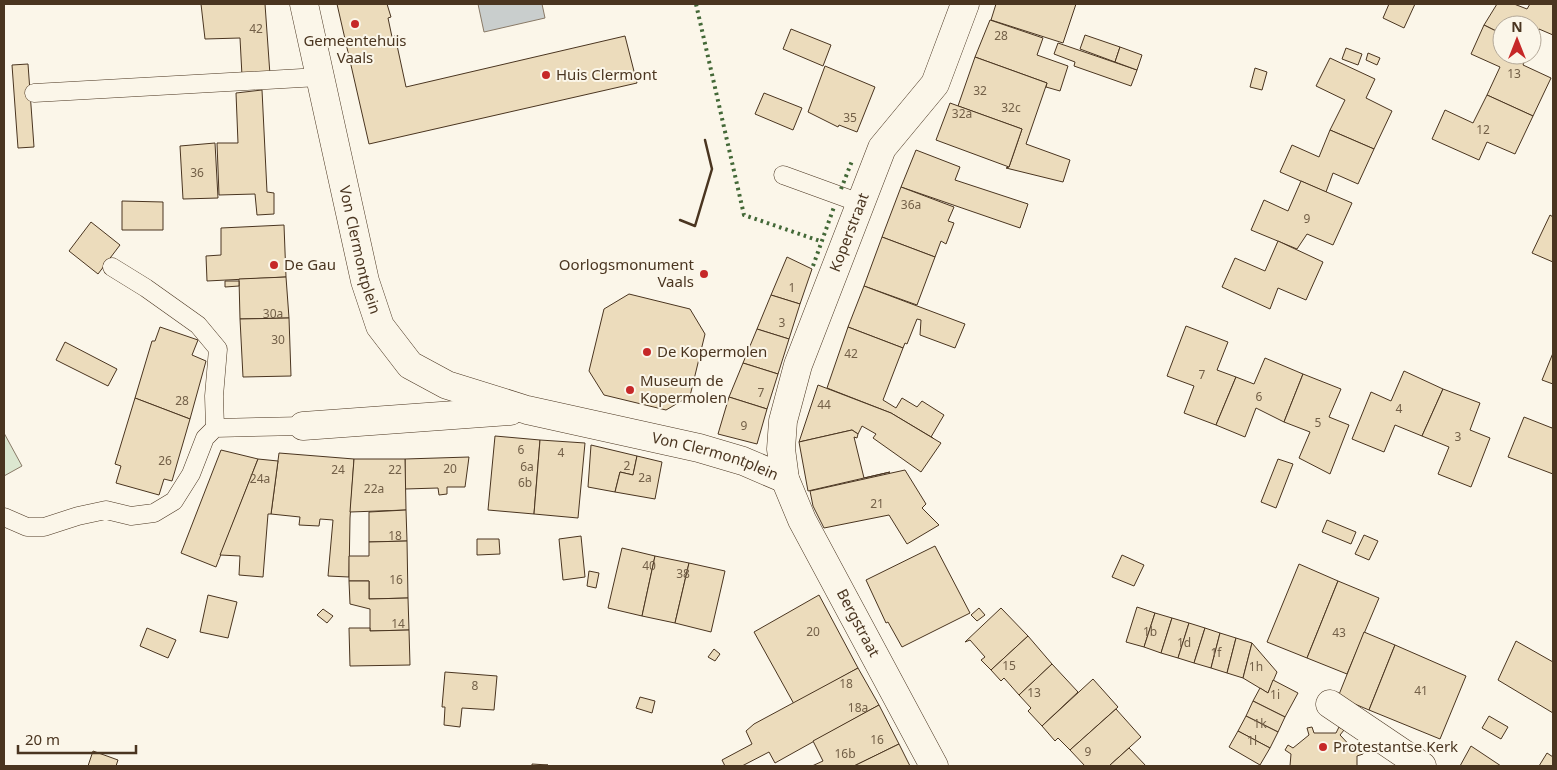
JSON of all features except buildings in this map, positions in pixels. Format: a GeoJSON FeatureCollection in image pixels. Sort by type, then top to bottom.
{"type":"FeatureCollection","features":[{"type":"Feature","properties":{"kind":"street","name":"Von Clermontplein"},"geometry":{"type":"LineString","coordinates":[[304,4],[363,272],[380,326],[410,365],[447,385],[527,410],[699,448],[743,461],[785,479]]}},
{"type":"Feature","properties":{"kind":"street","name":"Koperstraat"},"geometry":{"type":"LineString","coordinates":[[785,479],[780,449],[784,421],[798,365],[882,148],[935,84],[965,4]]}},
{"type":"Feature","properties":{"kind":"street","name":"Von Clermontplein"},"geometry":{"type":"LineString","coordinates":[[303,426],[527,410]]}},
{"type":"Feature","properties":{"kind":"street","name":"Bergstraat"},"geometry":{"type":"LineString","coordinates":[[785,479],[802,520],[934,766]]}},
{"type":"Feature","properties":{"kind":"street"},"geometry":{"type":"LineString","coordinates":[[1330,704],[1422,766]]}},
{"type":"Feature","properties":{"kind":"lane"},"geometry":{"type":"LineString","coordinates":[[34,93],[319,77]]}},
{"type":"Feature","properties":{"kind":"lane"},"geometry":{"type":"LineString","coordinates":[[783,175],[860,203]]}},
{"type":"Feature","properties":{"kind":"lane"},"geometry":{"type":"LineString","coordinates":[[4,517],[27,527],[44,527],[78,516],[106,510],[130,516],[154,513],[174,501],[191,474],[205,438],[214,428],[214,396],[218,349],[198,325],[146,288],[112,267]]}},
{"type":"Feature","properties":{"kind":"lane"},"geometry":{"type":"LineString","coordinates":[[214,428],[303,426]]}},
{"type":"Feature","properties":{"kind":"green space"},"geometry":{"type":"Polygon","coordinates":[[[4,433],[22,466],[4,476],[4,433]]]}},
{"type":"Feature","properties":{"kind":"shaded area"},"geometry":{"type":"Polygon","coordinates":[[[478,4],[542,4],[545,18],[484,32],[478,4]]]}},
{"type":"Feature","properties":{"kind":"hedge"},"geometry":{"type":"LineString","coordinates":[[696,4],[744,215],[820,241]]}},
{"type":"Feature","properties":{"kind":"hedge"},"geometry":{"type":"LineString","coordinates":[[841,189],[852,161]]}},
{"type":"Feature","properties":{"kind":"hedge"},"geometry":{"type":"LineString","coordinates":[[813,266],[834,207]]}},
{"type":"Feature","properties":{"kind":"wall"},"geometry":{"type":"LineString","coordinates":[[680,220],[695,226],[712,169],[705,140]]}},
{"type":"Feature","properties":{"kind":"place","name":"Gemeentehuis Vaals"},"geometry":{"type":"Point","coordinates":[355,24]}},
{"type":"Feature","properties":{"kind":"place","name":"Huis Clermont"},"geometry":{"type":"Point","coordinates":[546,75]}},
{"type":"Feature","properties":{"kind":"place","name":"De Gau"},"geometry":{"type":"Point","coordinates":[274,265]}},
{"type":"Feature","properties":{"kind":"place","name":"Oorlogsmonument Vaals"},"geometry":{"type":"Point","coordinates":[704,274]}},
{"type":"Feature","properties":{"kind":"place","name":"De Kopermolen"},"geometry":{"type":"Point","coordinates":[647,352]}},
{"type":"Feature","properties":{"kind":"place","name":"Museum de Kopermolen"},"geometry":{"type":"Point","coordinates":[630,390]}},
{"type":"Feature","properties":{"kind":"place","name":"Protestantse Kerk"},"geometry":{"type":"Point","coordinates":[1323,747]}}]}
